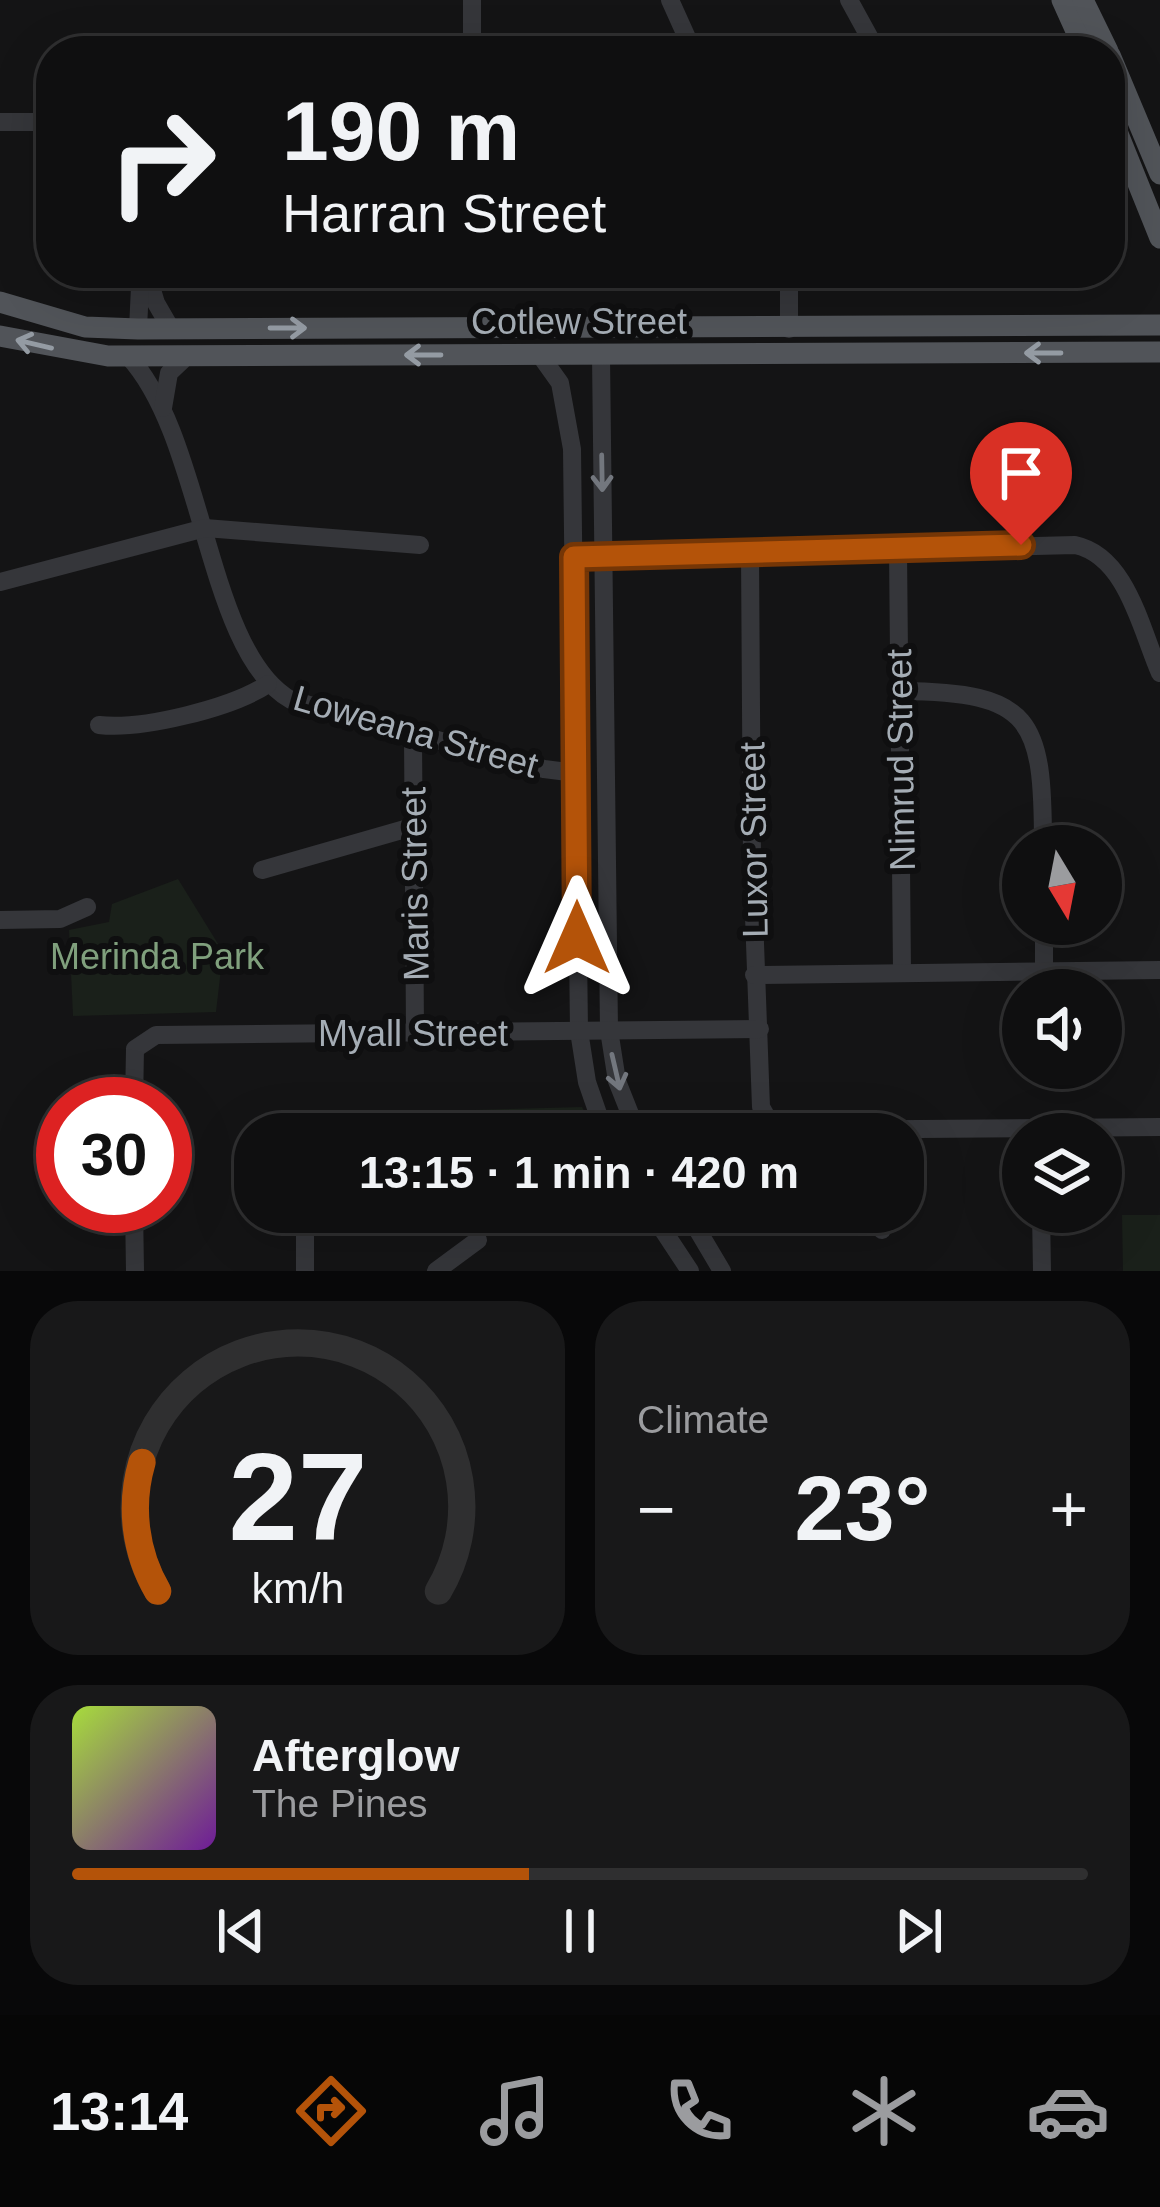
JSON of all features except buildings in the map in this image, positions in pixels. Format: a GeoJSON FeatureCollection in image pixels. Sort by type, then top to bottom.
{"type":"FeatureCollection","features":[{"type":"Feature","properties":{"kind":"main road"},"geometry":{"type":"LineString","coordinates":[[1062,0],[1078,36]]}},
{"type":"Feature","properties":{"kind":"main road"},"geometry":{"type":"LineString","coordinates":[[1084,0],[1101,36]]}},
{"type":"Feature","properties":{"kind":"main road"},"geometry":{"type":"LineString","coordinates":[[1125,91],[1160,174]]}},
{"type":"Feature","properties":{"kind":"main road"},"geometry":{"type":"LineString","coordinates":[[1125,151],[1160,238]]}},
{"type":"Feature","properties":{"kind":"main road","name":"Cotlew Street"},"geometry":{"type":"LineString","coordinates":[[0,302],[70,325],[137,328],[1160,325]]}},
{"type":"Feature","properties":{"kind":"main road"},"geometry":{"type":"LineString","coordinates":[[137,328],[150,345],[188,348],[195,356]]}},
{"type":"Feature","properties":{"kind":"main road"},"geometry":{"type":"LineString","coordinates":[[549,328],[590,336],[601,356]]}},
{"type":"Feature","properties":{"kind":"main road","name":"Cotlew Street"},"geometry":{"type":"LineString","coordinates":[[0,335],[70,352],[128,356],[1160,352]]}},
{"type":"Feature","properties":{"kind":"street"},"geometry":{"type":"LineString","coordinates":[[472,0],[472,36]]}},
{"type":"Feature","properties":{"kind":"street"},"geometry":{"type":"LineString","coordinates":[[670,0],[686,36]]}},
{"type":"Feature","properties":{"kind":"street"},"geometry":{"type":"LineString","coordinates":[[849,0],[869,36]]}},
{"type":"Feature","properties":{"kind":"street"},"geometry":{"type":"LineString","coordinates":[[0,122],[36,122]]}},
{"type":"Feature","properties":{"kind":"street"},"geometry":{"type":"LineString","coordinates":[[137,328],[140,288]]}},
{"type":"Feature","properties":{"kind":"street"},"geometry":{"type":"LineString","coordinates":[[153,288],[171,328]]}},
{"type":"Feature","properties":{"kind":"street"},"geometry":{"type":"LineString","coordinates":[[789,329],[790,288]]}},
{"type":"Feature","properties":{"kind":"street"},"geometry":{"type":"LineString","coordinates":[[540,355],[555,371],[567,414],[574,557],[579,1031],[597,1113]]}},
{"type":"Feature","properties":{"kind":"street","name":"Loweana Street"},"geometry":{"type":"LineString","coordinates":[[128,356],[163,408],[242,646],[268,684],[291,700],[575,773]]}},
{"type":"Feature","properties":{"kind":"street"},"geometry":{"type":"LineString","coordinates":[[163,408],[170,373],[195,356]]}},
{"type":"Feature","properties":{"kind":"street"},"geometry":{"type":"LineString","coordinates":[[601,356],[609,1030],[617,1081],[630,1113]]}},
{"type":"Feature","properties":{"kind":"street"},"geometry":{"type":"LineString","coordinates":[[0,582],[205,528],[420,545]]}},
{"type":"Feature","properties":{"kind":"street"},"geometry":{"type":"LineString","coordinates":[[574,557],[1062,543],[1094,550],[1119,576],[1160,673]]}},
{"type":"Feature","properties":{"kind":"street","name":"Nimrud Street"},"geometry":{"type":"LineString","coordinates":[[898,550],[902,971]]}},
{"type":"Feature","properties":{"kind":"street","name":"Luxor Street"},"geometry":{"type":"LineString","coordinates":[[750,554],[754,974],[765,1113]]}},
{"type":"Feature","properties":{"kind":"street"},"geometry":{"type":"LineString","coordinates":[[99,725],[133,726],[242,698],[268,684]]}},
{"type":"Feature","properties":{"kind":"street"},"geometry":{"type":"LineString","coordinates":[[900,691],[985,696],[1023,723],[1042,766],[1043,825]]}},
{"type":"Feature","properties":{"kind":"street","name":"Maris Street"},"geometry":{"type":"LineString","coordinates":[[413,735],[415,1033]]}},
{"type":"Feature","properties":{"kind":"street"},"geometry":{"type":"LineString","coordinates":[[262,870],[412,826]]}},
{"type":"Feature","properties":{"kind":"street"},"geometry":{"type":"LineString","coordinates":[[0,920],[60,919],[87,908]]}},
{"type":"Feature","properties":{"kind":"street"},"geometry":{"type":"LineString","coordinates":[[1122,970],[1160,970]]}},
{"type":"Feature","properties":{"kind":"street"},"geometry":{"type":"LineString","coordinates":[[754,974],[1002,971]]}},
{"type":"Feature","properties":{"kind":"street","name":"Myall Street"},"geometry":{"type":"LineString","coordinates":[[134,1077],[134,1054],[140,1041],[156,1035],[760,1029]]}},
{"type":"Feature","properties":{"kind":"street"},"geometry":{"type":"LineString","coordinates":[[1122,1128],[1160,1127]]}},
{"type":"Feature","properties":{"kind":"street"},"geometry":{"type":"LineString","coordinates":[[924,1131],[1002,1131]]}},
{"type":"Feature","properties":{"kind":"street"},"geometry":{"type":"LineString","coordinates":[[134,1233],[135,1271]]}},
{"type":"Feature","properties":{"kind":"street"},"geometry":{"type":"LineString","coordinates":[[305,1233],[305,1271]]}},
{"type":"Feature","properties":{"kind":"street"},"geometry":{"type":"LineString","coordinates":[[665,1233],[690,1271]]}},
{"type":"Feature","properties":{"kind":"street"},"geometry":{"type":"LineString","coordinates":[[699,1233],[722,1271]]}},
{"type":"Feature","properties":{"kind":"street"},"geometry":{"type":"LineString","coordinates":[[1041,1233],[1042,1271]]}},
{"type":"Feature","properties":{"kind":"street"},"geometry":{"type":"LineString","coordinates":[[436,1271],[478,1240]]}},
{"type":"Feature","properties":{"kind":"green space","name":"Merinda Park"},"geometry":{"type":"Polygon","coordinates":[[[178,879],[223,952],[216,1012],[73,1016],[69,930],[109,922],[112,904],[178,879]]]}},
{"type":"Feature","properties":{"kind":"green space"},"geometry":{"type":"Polygon","coordinates":[[[582,1107],[585,1113],[399,1113],[582,1107]]]}},
{"type":"Feature","properties":{"kind":"green space"},"geometry":{"type":"Polygon","coordinates":[[[1122,1215],[1160,1215],[1160,1271],[1123,1271],[1122,1215]]]}},
{"type":"Feature","properties":{"kind":"route"},"geometry":{"type":"LineString","coordinates":[[577,938],[574,557],[1021,545]]}}]}
